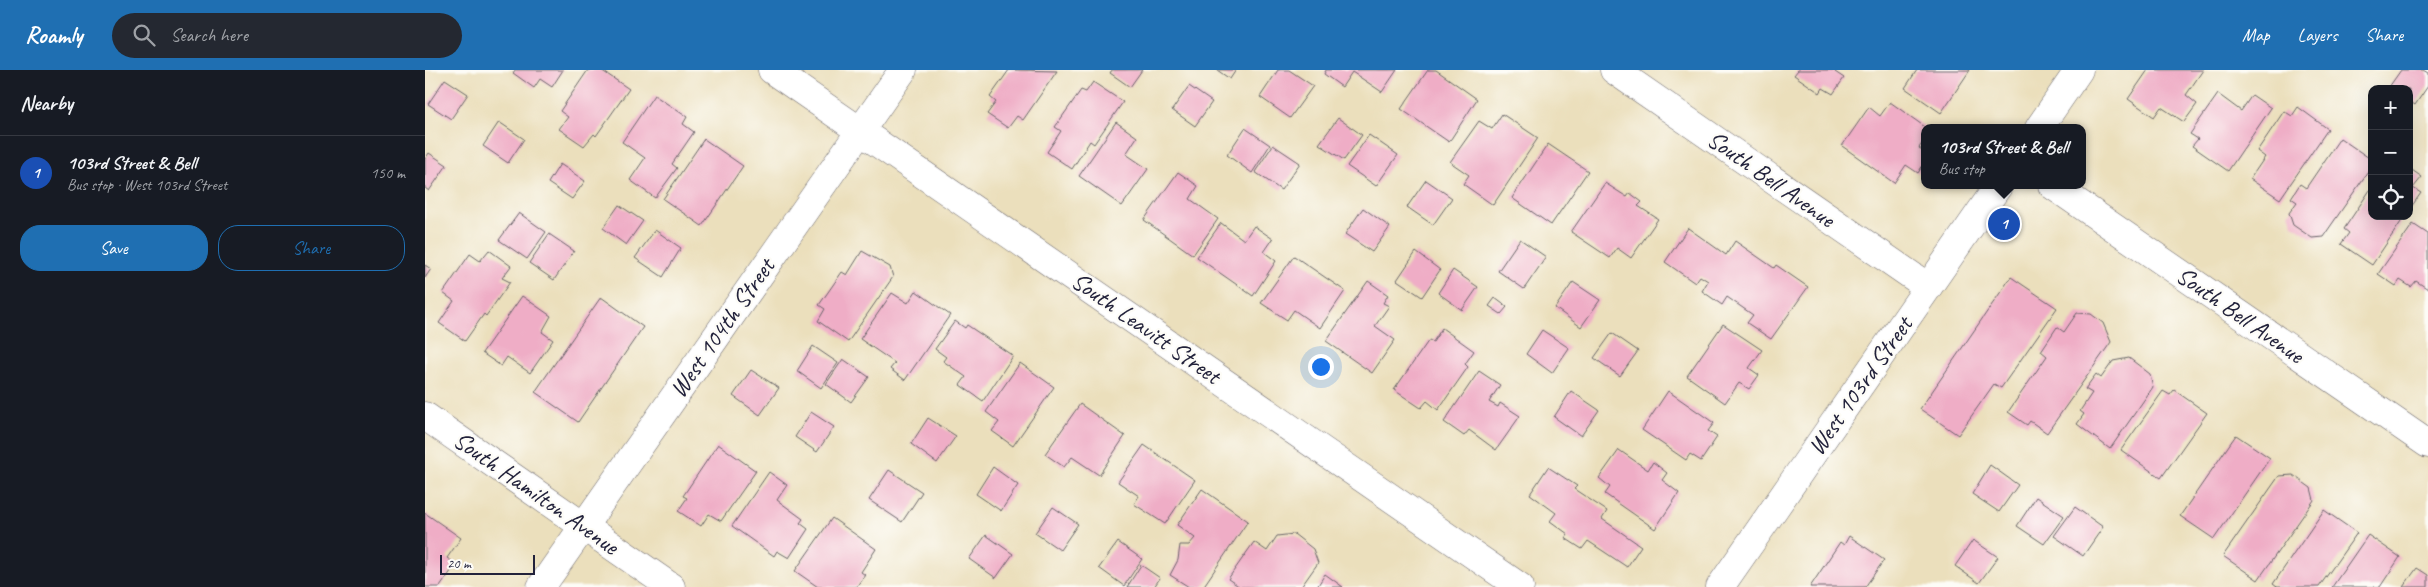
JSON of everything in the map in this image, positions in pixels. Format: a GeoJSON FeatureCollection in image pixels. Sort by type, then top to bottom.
{"type":"FeatureCollection","features":[{"type":"Feature","properties":{"kind":"street","name":"South Leavitt Street"},"geometry":{"type":"LineString","coordinates":[[772,70],[1520,587]]}},
{"type":"Feature","properties":{"kind":"street","name":"West 104th Street"},"geometry":{"type":"LineString","coordinates":[[541,587],[903,70]]}},
{"type":"Feature","properties":{"kind":"street","name":"South Bell Avenue"},"geometry":{"type":"LineString","coordinates":[[1614,70],[1928,287]]}},
{"type":"Feature","properties":{"kind":"street"},"geometry":{"type":"LineString","coordinates":[[2042,124],[2079,70]]}},
{"type":"Feature","properties":{"kind":"street","name":"West 103rd Street"},"geometry":{"type":"LineString","coordinates":[[1720,587],[1996,189]]}},
{"type":"Feature","properties":{"kind":"street","name":"South Bell Avenue"},"geometry":{"type":"LineString","coordinates":[[2058,189],[2428,444]]}},
{"type":"Feature","properties":{"kind":"street","name":"South Hamilton Avenue"},"geometry":{"type":"LineString","coordinates":[[425,416],[671,587]]}},
{"type":"Feature","properties":{"kind":"building"},"geometry":{"type":"Polygon","coordinates":[[[515,70],[563,70],[552,87],[540,79],[534,88],[513,73],[515,70]]]}},
{"type":"Feature","properties":{"kind":"building"},"geometry":{"type":"Polygon","coordinates":[[[588,70],[601,70],[629,89],[596,136],[594,134],[584,146],[559,129],[568,117],[560,111],[588,70]]]}},
{"type":"Feature","properties":{"kind":"building"},"geometry":{"type":"Polygon","coordinates":[[[1009,70],[1057,71],[1023,120],[1017,116],[1008,128],[987,114],[996,102],[990,97],[1009,70]]]}},
{"type":"Feature","properties":{"kind":"building"},"geometry":{"type":"Polygon","coordinates":[[[1112,70],[1142,70],[1130,87],[1110,73],[1112,70]]]}},
{"type":"Feature","properties":{"kind":"building"},"geometry":{"type":"Polygon","coordinates":[[[1217,70],[1236,70],[1230,79],[1217,70]]]}},
{"type":"Feature","properties":{"kind":"building"},"geometry":{"type":"Polygon","coordinates":[[[1278,70],[1289,70],[1313,86],[1290,118],[1260,97],[1278,70]]]}},
{"type":"Feature","properties":{"kind":"building"},"geometry":{"type":"Polygon","coordinates":[[[1326,70],[1397,70],[1382,92],[1352,72],[1342,87],[1324,74],[1326,70]]]}},
{"type":"Feature","properties":{"kind":"building"},"geometry":{"type":"Polygon","coordinates":[[[1428,70],[1436,70],[1477,99],[1449,142],[1401,109],[1428,70]]]}},
{"type":"Feature","properties":{"kind":"building"},"geometry":{"type":"Polygon","coordinates":[[[1798,70],[1836,70],[1835,72],[1844,78],[1833,94],[1823,88],[1820,93],[1794,75],[1798,70]]]}},
{"type":"Feature","properties":{"kind":"building"},"geometry":{"type":"Polygon","coordinates":[[[1917,70],[1970,70],[1941,113],[1905,88],[1917,70]]]}},
{"type":"Feature","properties":{"kind":"building"},"geometry":{"type":"Polygon","coordinates":[[[2148,70],[2203,70],[2186,95],[2197,104],[2184,122],[2161,107],[2154,117],[2128,99],[2148,70]]]}},
{"type":"Feature","properties":{"kind":"building"},"geometry":{"type":"Polygon","coordinates":[[[2401,70],[2423,70],[2428,73],[2428,86],[2415,105],[2413,104],[2413,85],[2390,85],[2401,70]]]}},
{"type":"Feature","properties":{"kind":"building"},"geometry":{"type":"Polygon","coordinates":[[[445,79],[468,94],[451,119],[428,104],[445,79]]]}},
{"type":"Feature","properties":{"kind":"building"},"geometry":{"type":"Polygon","coordinates":[[[1093,82],[1123,102],[1094,144],[1090,141],[1072,169],[1047,152],[1061,131],[1055,127],[1081,90],[1086,92],[1093,82]]]}},
{"type":"Feature","properties":{"kind":"building"},"geometry":{"type":"Polygon","coordinates":[[[1189,86],[1212,102],[1195,126],[1172,110],[1189,86]]]}},
{"type":"Feature","properties":{"kind":"building"},"geometry":{"type":"Polygon","coordinates":[[[2218,94],[2241,111],[2252,95],[2271,108],[2228,171],[2192,146],[2198,139],[2190,134],[2218,94]]]}},
{"type":"Feature","properties":{"kind":"building"},"geometry":{"type":"Polygon","coordinates":[[[654,95],[687,117],[683,124],[694,132],[672,164],[677,168],[655,198],[630,180],[645,158],[622,142],[654,95]]]}},
{"type":"Feature","properties":{"kind":"building"},"geometry":{"type":"Polygon","coordinates":[[[1890,102],[1921,124],[1921,145],[1919,148],[1921,149],[1921,168],[1918,173],[1906,165],[1894,183],[1842,146],[1869,107],[1880,116],[1890,102]]]}},
{"type":"Feature","properties":{"kind":"building"},"geometry":{"type":"Polygon","coordinates":[[[2298,107],[2328,129],[2280,199],[2250,179],[2265,157],[2257,151],[2284,111],[2292,116],[2298,107]]]}},
{"type":"Feature","properties":{"kind":"building"},"geometry":{"type":"Polygon","coordinates":[[[1502,114],[1538,138],[1493,205],[1463,184],[1469,175],[1450,162],[1479,121],[1492,129],[1502,114]]]}},
{"type":"Feature","properties":{"kind":"building"},"geometry":{"type":"Polygon","coordinates":[[[1338,118],[1362,135],[1344,160],[1319,144],[1338,118]]]}},
{"type":"Feature","properties":{"kind":"building"},"geometry":{"type":"Polygon","coordinates":[[[499,122],[524,139],[508,163],[483,146],[499,122]]]}},
{"type":"Feature","properties":{"kind":"building"},"geometry":{"type":"Polygon","coordinates":[[[1116,122],[1137,137],[1126,154],[1148,169],[1122,206],[1079,176],[1116,122]]]}},
{"type":"Feature","properties":{"kind":"building"},"geometry":{"type":"Polygon","coordinates":[[[1245,128],[1270,145],[1252,173],[1227,155],[1245,128]]]}},
{"type":"Feature","properties":{"kind":"building"},"geometry":{"type":"Polygon","coordinates":[[[1369,135],[1398,155],[1376,186],[1347,166],[1369,135]]]}},
{"type":"Feature","properties":{"kind":"building"},"geometry":{"type":"Polygon","coordinates":[[[2340,138],[2368,157],[2368,172],[2323,237],[2312,238],[2293,225],[2289,213],[2297,202],[2291,198],[2300,184],[2306,188],[2340,138]]]}},
{"type":"Feature","properties":{"kind":"building"},"geometry":{"type":"Polygon","coordinates":[[[704,139],[743,166],[702,226],[663,199],[704,139]]]}},
{"type":"Feature","properties":{"kind":"building"},"geometry":{"type":"Polygon","coordinates":[[[1548,144],[1588,171],[1551,225],[1512,198],[1548,144]]]}},
{"type":"Feature","properties":{"kind":"building"},"geometry":{"type":"Polygon","coordinates":[[[1273,145],[1300,163],[1281,190],[1255,172],[1273,145]]]}},
{"type":"Feature","properties":{"kind":"building"},"geometry":{"type":"Polygon","coordinates":[[[429,153],[447,165],[429,191],[425,188],[425,159],[429,153]]]}},
{"type":"Feature","properties":{"kind":"building"},"geometry":{"type":"Polygon","coordinates":[[[560,164],[585,181],[572,199],[548,183],[560,164]]]}},
{"type":"Feature","properties":{"kind":"building"},"geometry":{"type":"Polygon","coordinates":[[[2413,171],[2422,177],[2413,188],[2413,171]]]}},
{"type":"Feature","properties":{"kind":"building"},"geometry":{"type":"Polygon","coordinates":[[[1178,172],[1198,186],[1190,199],[1218,219],[1193,255],[1144,220],[1178,172]]]}},
{"type":"Feature","properties":{"kind":"building"},"geometry":{"type":"Polygon","coordinates":[[[1426,180],[1452,198],[1433,225],[1407,207],[1426,180]]]}},
{"type":"Feature","properties":{"kind":"building"},"geometry":{"type":"Polygon","coordinates":[[[1605,183],[1627,197],[1630,193],[1642,202],[1638,206],[1658,219],[1631,258],[1617,248],[1610,258],[1571,232],[1605,183]]]}},
{"type":"Feature","properties":{"kind":"building"},"geometry":{"type":"Polygon","coordinates":[[[2413,188],[2421,193],[2413,204],[2413,188]]]}},
{"type":"Feature","properties":{"kind":"building"},"geometry":{"type":"Polygon","coordinates":[[[2368,193],[2368,220],[2402,220],[2372,265],[2341,244],[2349,233],[2344,229],[2368,193]]]}},
{"type":"Feature","properties":{"kind":"building"},"geometry":{"type":"Polygon","coordinates":[[[619,205],[643,221],[626,245],[603,228],[619,205]]]}},
{"type":"Feature","properties":{"kind":"building"},"geometry":{"type":"Polygon","coordinates":[[[1363,208],[1390,227],[1372,252],[1345,234],[1363,208]]]}},
{"type":"Feature","properties":{"kind":"building"},"geometry":{"type":"Polygon","coordinates":[[[519,213],[546,232],[527,259],[499,240],[519,213]]]}},
{"type":"Feature","properties":{"kind":"building"},"geometry":{"type":"Polygon","coordinates":[[[1221,223],[1244,240],[1254,226],[1273,239],[1264,252],[1276,261],[1253,296],[1197,257],[1221,223]]]}},
{"type":"Feature","properties":{"kind":"building"},"geometry":{"type":"Polygon","coordinates":[[[2413,224],[2428,234],[2428,289],[2416,281],[2411,287],[2400,280],[2396,286],[2378,274],[2413,224]]]}},
{"type":"Feature","properties":{"kind":"building"},"geometry":{"type":"Polygon","coordinates":[[[1688,228],[1726,255],[1735,241],[1774,268],[1776,265],[1808,287],[1771,339],[1747,323],[1753,315],[1727,297],[1722,305],[1702,291],[1708,281],[1700,276],[1695,283],[1665,262],[1688,228]]]}},
{"type":"Feature","properties":{"kind":"building"},"geometry":{"type":"Polygon","coordinates":[[[655,230],[681,248],[663,277],[635,258],[655,230]]]}},
{"type":"Feature","properties":{"kind":"building"},"geometry":{"type":"Polygon","coordinates":[[[549,234],[574,251],[554,280],[529,263],[549,234]]]}},
{"type":"Feature","properties":{"kind":"building"},"geometry":{"type":"Polygon","coordinates":[[[1520,239],[1546,257],[1524,289],[1498,271],[1520,239]]]}},
{"type":"Feature","properties":{"kind":"building"},"geometry":{"type":"Polygon","coordinates":[[[489,250],[511,266],[502,278],[510,282],[486,316],[484,314],[465,341],[439,323],[454,301],[443,293],[470,254],[480,261],[489,250]]]}},
{"type":"Feature","properties":{"kind":"building"},"geometry":{"type":"Polygon","coordinates":[[[862,251],[890,267],[893,277],[848,342],[818,321],[825,309],[819,305],[842,272],[847,275],[862,251]]]}},
{"type":"Feature","properties":{"kind":"building"},"geometry":{"type":"Polygon","coordinates":[[[1416,252],[1440,270],[1422,297],[1397,280],[1416,252]]]}},
{"type":"Feature","properties":{"kind":"building"},"geometry":{"type":"Polygon","coordinates":[[[1294,256],[1345,291],[1320,328],[1294,310],[1287,320],[1261,303],[1294,256]]]}},
{"type":"Feature","properties":{"kind":"building"},"geometry":{"type":"Polygon","coordinates":[[[425,265],[431,269],[425,278],[425,265]]]}},
{"type":"Feature","properties":{"kind":"building"},"geometry":{"type":"Polygon","coordinates":[[[1453,270],[1478,287],[1462,310],[1438,293],[1453,270]]]}},
{"type":"Feature","properties":{"kind":"building"},"geometry":{"type":"Polygon","coordinates":[[[2011,277],[2057,308],[2001,388],[1994,384],[1958,435],[1920,409],[2011,277]]]}},
{"type":"Feature","properties":{"kind":"building"},"geometry":{"type":"Polygon","coordinates":[[[1368,281],[1388,295],[1383,303],[1389,306],[1375,326],[1395,340],[1372,373],[1326,341],[1368,281]]]}},
{"type":"Feature","properties":{"kind":"building"},"geometry":{"type":"Polygon","coordinates":[[[1573,282],[1600,300],[1581,327],[1555,308],[1573,282]]]}},
{"type":"Feature","properties":{"kind":"building"},"geometry":{"type":"Polygon","coordinates":[[[916,291],[950,315],[905,380],[890,369],[895,363],[860,339],[892,293],[908,303],[916,291]]]}},
{"type":"Feature","properties":{"kind":"building"},"geometry":{"type":"Polygon","coordinates":[[[522,296],[551,316],[542,332],[553,340],[530,373],[507,357],[501,366],[482,353],[522,296]]]}},
{"type":"Feature","properties":{"kind":"building"},"geometry":{"type":"Polygon","coordinates":[[[601,297],[643,327],[578,422],[535,392],[601,297]]]}},
{"type":"Feature","properties":{"kind":"building"},"geometry":{"type":"Polygon","coordinates":[[[1495,298],[1507,307],[1501,314],[1489,306],[1495,298]]]}},
{"type":"Feature","properties":{"kind":"building"},"geometry":{"type":"Polygon","coordinates":[[[2077,313],[2091,314],[2103,323],[2111,342],[2047,433],[2030,421],[2027,425],[2008,412],[2047,356],[2041,351],[2057,327],[2064,332],[2077,313]]]}},
{"type":"Feature","properties":{"kind":"building"},"geometry":{"type":"Polygon","coordinates":[[[955,321],[965,328],[967,325],[1013,356],[983,401],[960,385],[966,377],[943,361],[946,357],[935,349],[955,321]]]}},
{"type":"Feature","properties":{"kind":"building"},"geometry":{"type":"Polygon","coordinates":[[[1723,324],[1762,350],[1749,368],[1759,375],[1749,389],[1739,383],[1725,403],[1687,376],[1723,324]]]}},
{"type":"Feature","properties":{"kind":"building"},"geometry":{"type":"Polygon","coordinates":[[[1442,328],[1474,351],[1465,364],[1468,367],[1438,410],[1427,401],[1421,408],[1394,390],[1429,340],[1433,342],[1442,328]]]}},
{"type":"Feature","properties":{"kind":"building"},"geometry":{"type":"Polygon","coordinates":[[[1542,330],[1569,348],[1552,373],[1526,354],[1542,330]]]}},
{"type":"Feature","properties":{"kind":"building"},"geometry":{"type":"Polygon","coordinates":[[[1612,333],[1638,351],[1620,376],[1594,358],[1612,333]]]}},
{"type":"Feature","properties":{"kind":"building"},"geometry":{"type":"Polygon","coordinates":[[[813,346],[838,363],[821,388],[797,371],[813,346]]]}},
{"type":"Feature","properties":{"kind":"building"},"geometry":{"type":"Polygon","coordinates":[[[2129,358],[2150,374],[2153,387],[2110,449],[2077,424],[2084,414],[2080,411],[2092,393],[2085,389],[2096,374],[2101,378],[2113,361],[2129,358]]]}},
{"type":"Feature","properties":{"kind":"building"},"geometry":{"type":"Polygon","coordinates":[[[843,359],[869,377],[851,402],[826,384],[843,359]]]}},
{"type":"Feature","properties":{"kind":"building"},"geometry":{"type":"Polygon","coordinates":[[[1020,363],[1054,387],[1013,446],[992,431],[999,422],[986,412],[1020,363]]]}},
{"type":"Feature","properties":{"kind":"building"},"geometry":{"type":"Polygon","coordinates":[[[751,370],[779,388],[760,415],[733,396],[751,370]]]}},
{"type":"Feature","properties":{"kind":"building"},"geometry":{"type":"Polygon","coordinates":[[[1479,371],[1500,385],[1489,402],[1498,407],[1500,403],[1520,416],[1496,450],[1469,430],[1464,436],[1444,422],[1479,371]]]}},
{"type":"Feature","properties":{"kind":"building"},"geometry":{"type":"Polygon","coordinates":[[[2174,390],[2207,413],[2161,478],[2121,450],[2163,391],[2170,395],[2174,390]]]}},
{"type":"Feature","properties":{"kind":"building"},"geometry":{"type":"Polygon","coordinates":[[[1571,391],[1599,410],[1581,436],[1554,417],[1571,391]]]}},
{"type":"Feature","properties":{"kind":"building"},"geometry":{"type":"Polygon","coordinates":[[[1668,391],[1714,423],[1708,431],[1717,437],[1701,461],[1690,454],[1686,460],[1642,430],[1668,391]]]}},
{"type":"Feature","properties":{"kind":"building"},"geometry":{"type":"Polygon","coordinates":[[[1080,404],[1125,436],[1099,475],[1072,457],[1064,467],[1045,454],[1080,404]]]}},
{"type":"Feature","properties":{"kind":"building"},"geometry":{"type":"Polygon","coordinates":[[[811,412],[834,427],[817,452],[795,437],[811,412]]]}},
{"type":"Feature","properties":{"kind":"building"},"geometry":{"type":"Polygon","coordinates":[[[928,418],[956,436],[937,463],[911,444],[928,418]]]}},
{"type":"Feature","properties":{"kind":"building"},"geometry":{"type":"Polygon","coordinates":[[[2236,435],[2270,458],[2214,539],[2180,516],[2236,435]]]}},
{"type":"Feature","properties":{"kind":"building"},"geometry":{"type":"Polygon","coordinates":[[[718,444],[756,471],[721,521],[709,514],[701,526],[678,511],[687,498],[683,496],[718,444]]]}},
{"type":"Feature","properties":{"kind":"building"},"geometry":{"type":"Polygon","coordinates":[[[1144,445],[1195,480],[1165,524],[1134,504],[1139,496],[1118,482],[1144,445]]]}},
{"type":"Feature","properties":{"kind":"building"},"geometry":{"type":"Polygon","coordinates":[[[1619,450],[1648,470],[1653,462],[1667,473],[1662,480],[1679,493],[1655,529],[1605,494],[1610,487],[1599,478],[1619,450]]]}},
{"type":"Feature","properties":{"kind":"building"},"geometry":{"type":"Polygon","coordinates":[[[1990,465],[2018,485],[1999,512],[1972,494],[1990,465]]]}},
{"type":"Feature","properties":{"kind":"building"},"geometry":{"type":"Polygon","coordinates":[[[993,467],[1018,485],[1001,511],[976,494],[993,467]]]}},
{"type":"Feature","properties":{"kind":"building"},"geometry":{"type":"Polygon","coordinates":[[[1548,467],[1577,486],[1574,489],[1607,511],[1602,519],[1641,546],[1627,567],[1588,541],[1582,549],[1565,538],[1568,534],[1550,521],[1556,513],[1530,494],[1548,467]]]}},
{"type":"Feature","properties":{"kind":"building"},"geometry":{"type":"Polygon","coordinates":[[[889,470],[922,492],[902,522],[869,500],[889,470]]]}},
{"type":"Feature","properties":{"kind":"building"},"geometry":{"type":"Polygon","coordinates":[[[769,472],[787,485],[777,500],[803,519],[800,523],[808,529],[789,558],[777,551],[774,556],[732,526],[769,472]]]}},
{"type":"Feature","properties":{"kind":"building"},"geometry":{"type":"Polygon","coordinates":[[[2293,475],[2311,488],[2314,500],[2258,580],[2223,556],[2279,476],[2293,475]]]}},
{"type":"Feature","properties":{"kind":"building"},"geometry":{"type":"Polygon","coordinates":[[[1202,489],[1248,521],[1203,587],[1189,587],[1170,575],[1178,560],[1180,545],[1189,545],[1195,538],[1177,525],[1202,489]]]}},
{"type":"Feature","properties":{"kind":"building"},"geometry":{"type":"Polygon","coordinates":[[[2036,497],[2064,516],[2044,544],[2017,526],[2036,497]]]}},
{"type":"Feature","properties":{"kind":"building"},"geometry":{"type":"Polygon","coordinates":[[[1053,507],[1078,524],[1060,550],[1035,533],[1053,507]]]}},
{"type":"Feature","properties":{"kind":"building"},"geometry":{"type":"Polygon","coordinates":[[[2075,507],[2103,527],[2083,556],[2054,536],[2075,507]]]}},
{"type":"Feature","properties":{"kind":"building"},"geometry":{"type":"Polygon","coordinates":[[[2324,510],[2357,533],[2319,587],[2277,587],[2273,584],[2324,510]]]}},
{"type":"Feature","properties":{"kind":"building"},"geometry":{"type":"Polygon","coordinates":[[[425,513],[461,538],[447,558],[456,564],[440,587],[425,587],[425,513]]]}},
{"type":"Feature","properties":{"kind":"building"},"geometry":{"type":"Polygon","coordinates":[[[832,518],[876,549],[861,572],[865,575],[856,587],[818,587],[795,571],[832,518]]]}},
{"type":"Feature","properties":{"kind":"building"},"geometry":{"type":"Polygon","coordinates":[[[1294,534],[1313,549],[1318,563],[1301,587],[1240,587],[1228,579],[1254,542],[1267,551],[1277,536],[1294,534]]]}},
{"type":"Feature","properties":{"kind":"building"},"geometry":{"type":"Polygon","coordinates":[[[986,535],[1013,554],[996,578],[969,559],[986,535]]]}},
{"type":"Feature","properties":{"kind":"building"},"geometry":{"type":"Polygon","coordinates":[[[2368,535],[2400,557],[2380,587],[2332,587],[2368,535]]]}},
{"type":"Feature","properties":{"kind":"building"},"geometry":{"type":"Polygon","coordinates":[[[1849,536],[1884,560],[1865,587],[1810,587],[1840,542],[1844,545],[1849,536]]]}},
{"type":"Feature","properties":{"kind":"building"},"geometry":{"type":"Polygon","coordinates":[[[1973,540],[1998,557],[1979,583],[1955,566],[1973,540]]]}},
{"type":"Feature","properties":{"kind":"building"},"geometry":{"type":"Polygon","coordinates":[[[1118,542],[1142,559],[1124,586],[1099,568],[1118,542]]]}},
{"type":"Feature","properties":{"kind":"building"},"geometry":{"type":"Polygon","coordinates":[[[1141,565],[1160,578],[1154,587],[1127,587],[1141,565]]]}},
{"type":"Feature","properties":{"kind":"building"},"geometry":{"type":"Polygon","coordinates":[[[2417,568],[2428,575],[2428,587],[2403,587],[2417,568]]]}},
{"type":"Feature","properties":{"kind":"building"},"geometry":{"type":"Polygon","coordinates":[[[1325,574],[1343,587],[1317,587],[1325,574]]]}},
{"type":"Feature","properties":{"kind":"place","name":"103rd Street & Bell"},"geometry":{"type":"Point","coordinates":[2004,224]}}]}
